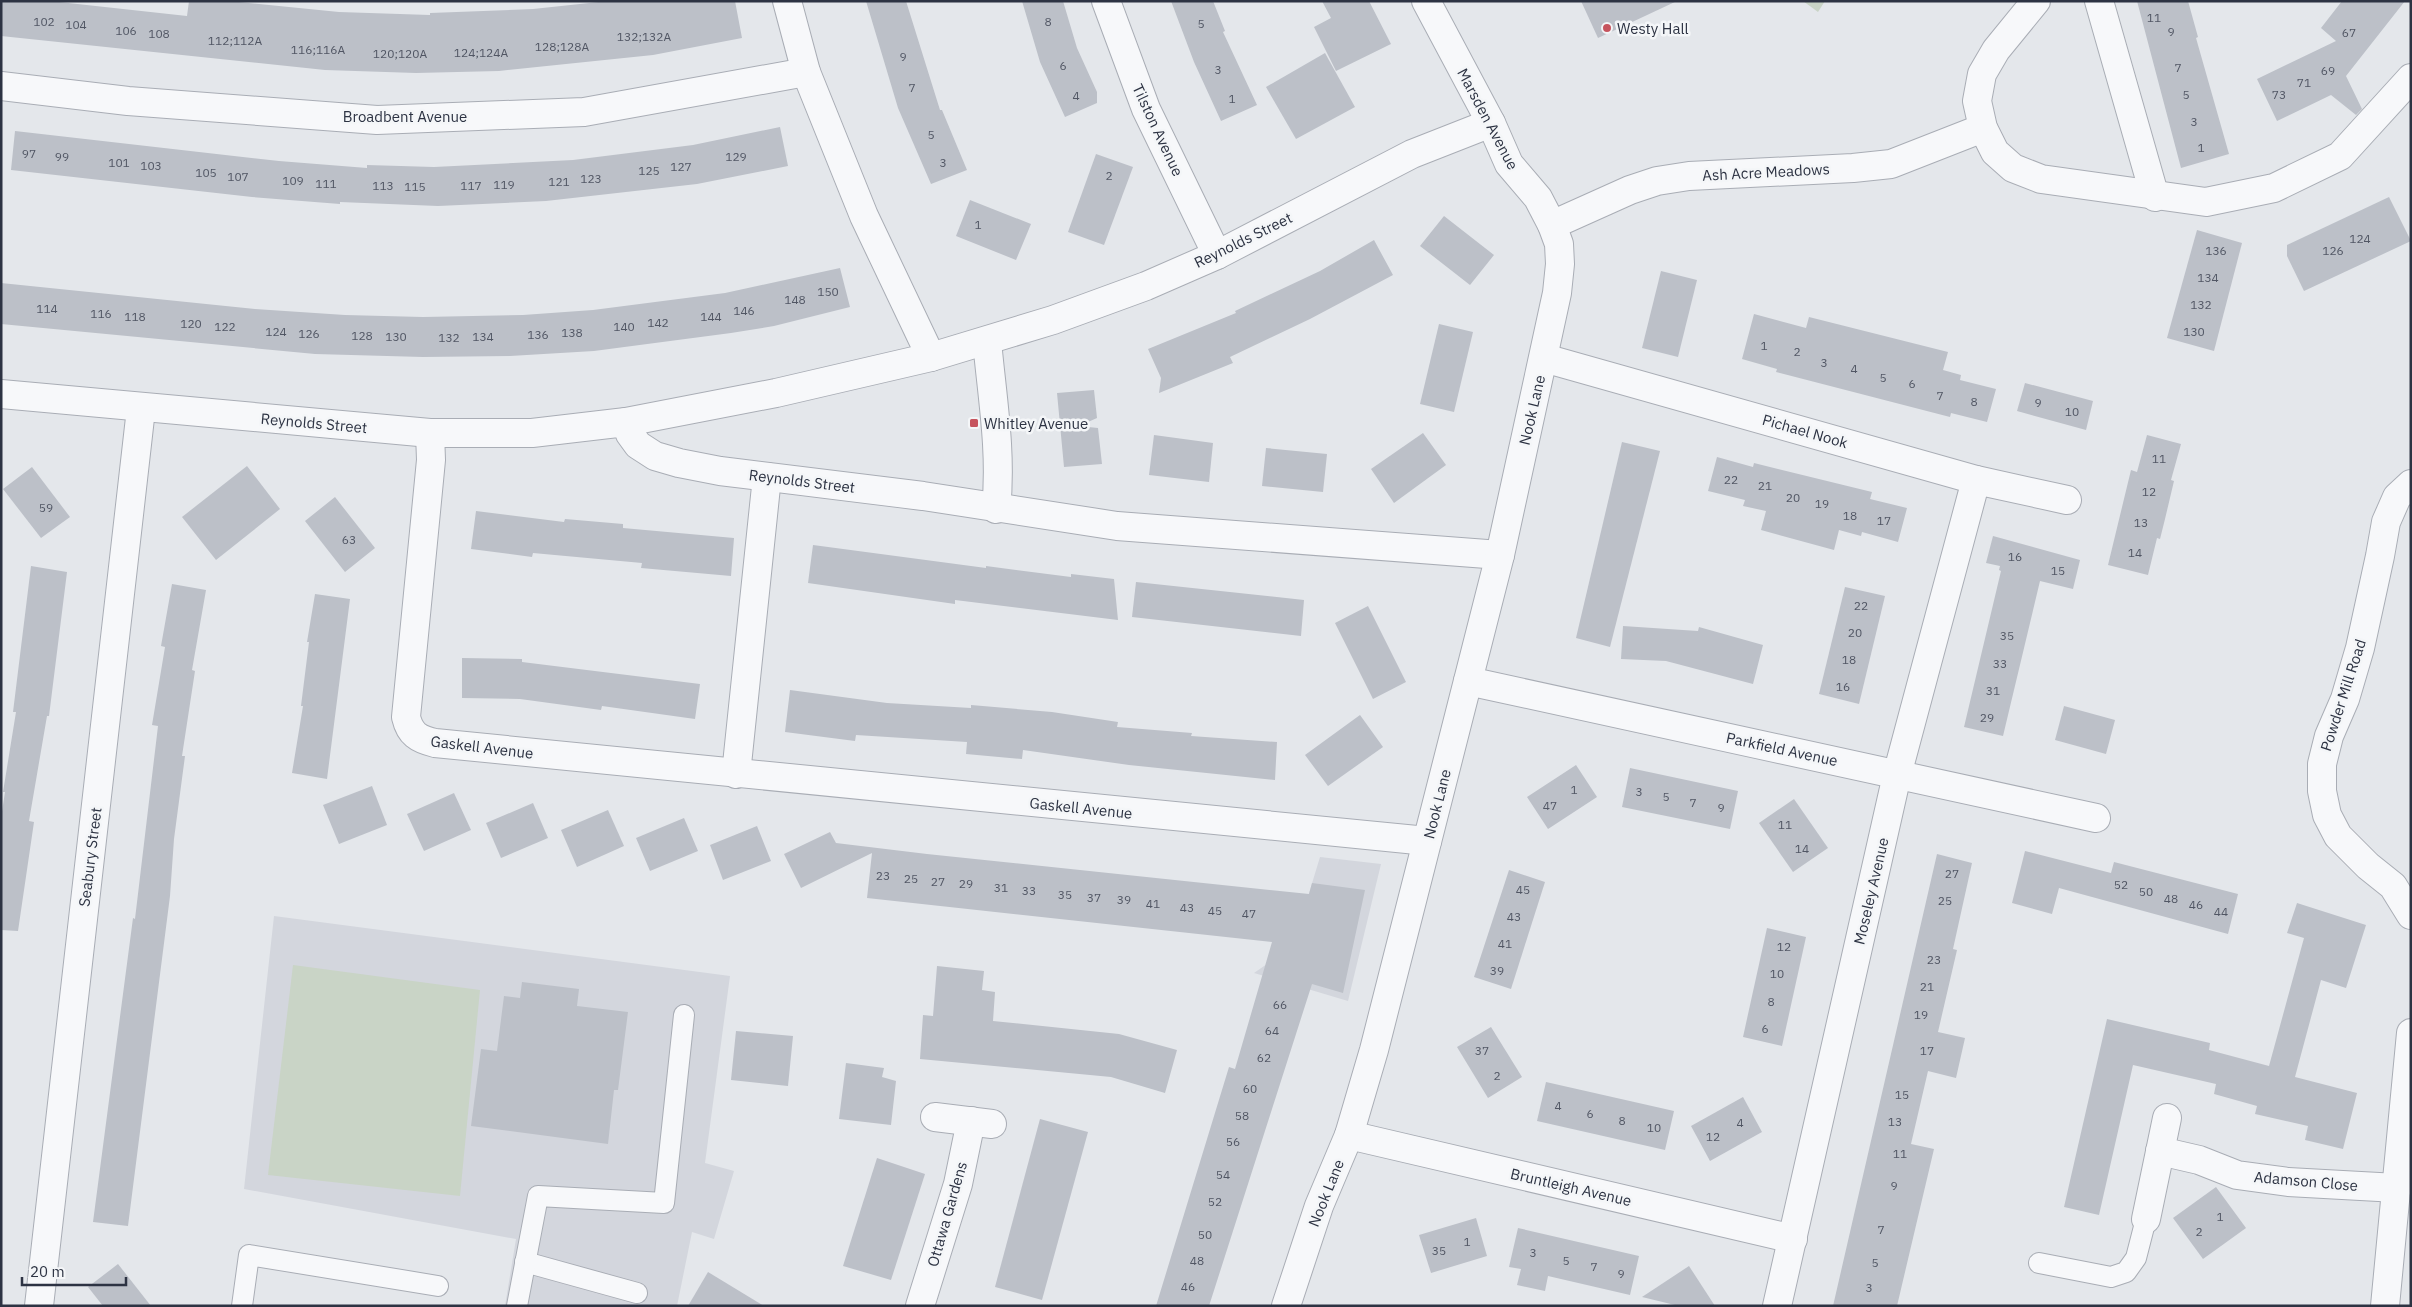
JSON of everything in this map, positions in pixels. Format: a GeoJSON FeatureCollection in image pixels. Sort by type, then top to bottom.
{"type":"FeatureCollection","features":[{"type":"Feature","properties":{"kind":"street"},"geometry":{"type":"LineString","coordinates":[[788,1],[806,72],[864,216],[931,357]]}},
{"type":"Feature","properties":{"kind":"street","name":"Tilston Avenue"},"geometry":{"type":"LineString","coordinates":[[1106,1],[1146,109],[1217,255]]}},
{"type":"Feature","properties":{"kind":"street","name":"Marsden Avenue"},"geometry":{"type":"LineString","coordinates":[[1426,1],[1491,123],[1509,164],[1538,198],[1552,225],[1559,244],[1560,264],[1557,293]]}},
{"type":"Feature","properties":{"kind":"street"},"geometry":{"type":"LineString","coordinates":[[2036,1],[1996,50],[1982,74],[1977,101],[1983,128],[1995,152],[2014,168],[2041,179],[2155,197],[2206,202],[2274,188],[2340,156],[2411,78]]}},
{"type":"Feature","properties":{"kind":"street"},"geometry":{"type":"LineString","coordinates":[[2099,1],[2155,197]]}},
{"type":"Feature","properties":{"kind":"street","name":"Broadbent Avenue"},"geometry":{"type":"LineString","coordinates":[[1,86],[128,101],[377,120],[584,112],[806,72]]}},
{"type":"Feature","properties":{"kind":"street","name":"Reynolds Street"},"geometry":{"type":"LineString","coordinates":[[1,394],[430,433],[532,433],[626,422],[776,393],[931,357],[1053,320],[1146,286],[1217,255],[1412,154],[1491,123]]}},
{"type":"Feature","properties":{"kind":"street","name":"Ash Acre Meadows"},"geometry":{"type":"LineString","coordinates":[[1552,225],[1630,190],[1657,181],[1689,176],[1853,168],[1891,164],[1983,128]]}},
{"type":"Feature","properties":{"kind":"street","name":"Nook Lane"},"geometry":{"type":"LineString","coordinates":[[1286,1306],[1318,1206],[1349,1135],[1374,1050],[1500,555],[1557,293]]}},
{"type":"Feature","properties":{"kind":"street"},"geometry":{"type":"LineString","coordinates":[[987,341],[996,448],[998,488],[996,509]]}},
{"type":"Feature","properties":{"kind":"street","name":"Pichael Nook"},"geometry":{"type":"LineString","coordinates":[[1544,358],[1976,480],[2067,500]]}},
{"type":"Feature","properties":{"kind":"street","name":"Seabury Street"},"geometry":{"type":"LineString","coordinates":[[39,1306],[141,408]]}},
{"type":"Feature","properties":{"kind":"street","name":"Reynolds Street"},"geometry":{"type":"LineString","coordinates":[[626,422],[630,434],[638,445],[655,456],[679,463],[767,477],[923,496],[996,509],[1117,526],[1500,555]]}},
{"type":"Feature","properties":{"kind":"street","name":"Gaskell Avenue"},"geometry":{"type":"LineString","coordinates":[[430,433],[430,460],[406,716],[409,728],[414,735],[422,740],[434,744],[1427,841]]}},
{"type":"Feature","properties":{"kind":"street"},"geometry":{"type":"LineString","coordinates":[[736,774],[767,477]]}},
{"type":"Feature","properties":{"kind":"street","name":"Moseley Avenue"},"geometry":{"type":"LineString","coordinates":[[1777,1306],[1897,775],[1976,480]]}},
{"type":"Feature","properties":{"kind":"street","name":"Powder Mill Road"},"geometry":{"type":"LineString","coordinates":[[2411,484],[2397,497],[2386,522],[2360,648],[2345,699],[2329,736],[2322,764],[2322,791],[2326,815],[2338,836],[2368,866],[2393,886],[2411,914]]}},
{"type":"Feature","properties":{"kind":"street","name":"Parkfield Avenue"},"geometry":{"type":"LineString","coordinates":[[1468,681],[2096,818]]}},
{"type":"Feature","properties":{"kind":"street"},"geometry":{"type":"LineString","coordinates":[[2385,1306],[2411,1033]]}},
{"type":"Feature","properties":{"kind":"street","name":"Ottawa Gardens"},"geometry":{"type":"LineString","coordinates":[[920,1306],[958,1184],[982,1123],[936,1117]]}},
{"type":"Feature","properties":{"kind":"street"},"geometry":{"type":"LineString","coordinates":[[2146,1219],[2167,1118]]}},
{"type":"Feature","properties":{"kind":"street","name":"Bruntleigh Avenue"},"geometry":{"type":"LineString","coordinates":[[1349,1135],[1793,1239]]}},
{"type":"Feature","properties":{"kind":"street","name":"Adamson Close"},"geometry":{"type":"LineString","coordinates":[[2160,1151],[2199,1160],[2237,1175],[2288,1182],[2396,1188]]}},
{"type":"Feature","properties":{"kind":"lane"},"geometry":{"type":"LineString","coordinates":[[517,1306],[538,1196],[664,1203],[684,1015]]}},
{"type":"Feature","properties":{"kind":"lane"},"geometry":{"type":"LineString","coordinates":[[2039,1263],[2111,1277],[2126,1272],[2136,1258],[2146,1219]]}},
{"type":"Feature","properties":{"kind":"lane"},"geometry":{"type":"LineString","coordinates":[[242,1306],[249,1256],[438,1286]]}},
{"type":"Feature","properties":{"kind":"lane"},"geometry":{"type":"LineString","coordinates":[[525,1262],[637,1293]]}},
{"type":"Feature","properties":{"kind":"shaded area"},"geometry":{"type":"Polygon","coordinates":[[[1320,857],[1381,864],[1348,1001],[1254,973],[1293,946],[1320,857]]]}},
{"type":"Feature","properties":{"kind":"shaded area"},"geometry":{"type":"Polygon","coordinates":[[[274,916],[730,976],[705,1163],[734,1171],[714,1239],[692,1232],[677,1306],[505,1306],[516,1239],[244,1189],[274,916]]]}},
{"type":"Feature","properties":{"kind":"green space"},"geometry":{"type":"Polygon","coordinates":[[[1803,1],[1825,1],[1818,12],[1803,1]]]}},
{"type":"Feature","properties":{"kind":"green space"},"geometry":{"type":"Polygon","coordinates":[[[293,965],[480,990],[460,1196],[268,1175],[293,965]]]}},
{"type":"Feature","properties":{"kind":"building"},"geometry":{"type":"Polygon","coordinates":[[[1,1],[50,1],[187,16],[189,1],[229,1],[339,12],[430,15],[430,13],[533,9],[608,1],[735,1],[742,38],[653,55],[499,71],[416,73],[325,70],[1,36],[1,1]]]}},
{"type":"Feature","properties":{"kind":"building"},"geometry":{"type":"Polygon","coordinates":[[[866,1],[906,1],[940,110],[942,110],[967,170],[931,184],[898,108],[866,1]]]}},
{"type":"Feature","properties":{"kind":"building"},"geometry":{"type":"Polygon","coordinates":[[[1022,1],[1063,1],[1077,48],[1097,92],[1097,103],[1065,117],[1040,62],[1022,1]]]}},
{"type":"Feature","properties":{"kind":"building"},"geometry":{"type":"Polygon","coordinates":[[[1171,1],[1213,1],[1225,31],[1223,32],[1257,105],[1221,121],[1194,62],[1171,1]]]}},
{"type":"Feature","properties":{"kind":"building"},"geometry":{"type":"Polygon","coordinates":[[[1322,1],[1369,1],[1391,44],[1336,71],[1314,27],[1331,18],[1322,1]]]}},
{"type":"Feature","properties":{"kind":"building","name":"Westy Hall"},"geometry":{"type":"Polygon","coordinates":[[[1581,1],[1677,1],[1598,38],[1581,1]]]}},
{"type":"Feature","properties":{"kind":"building"},"geometry":{"type":"Polygon","coordinates":[[[2137,1],[2188,1],[2198,37],[2196,38],[2229,154],[2181,168],[2137,1]]]}},
{"type":"Feature","properties":{"kind":"building"},"geometry":{"type":"Polygon","coordinates":[[[2342,1],[2405,1],[2346,76],[2362,109],[2356,115],[2331,95],[2277,121],[2257,79],[2336,41],[2321,28],[2342,1]]]}},
{"type":"Feature","properties":{"kind":"building"},"geometry":{"type":"Polygon","coordinates":[[[1325,53],[1355,107],[1296,139],[1266,87],[1325,53]]]}},
{"type":"Feature","properties":{"kind":"building"},"geometry":{"type":"Polygon","coordinates":[[[780,127],[788,166],[697,184],[546,201],[438,206],[340,202],[340,204],[252,197],[11,170],[15,131],[279,161],[367,168],[367,165],[434,167],[573,160],[693,145],[780,127]]]}},
{"type":"Feature","properties":{"kind":"building"},"geometry":{"type":"Polygon","coordinates":[[[1096,154],[1133,167],[1104,245],[1068,232],[1096,154]]]}},
{"type":"Feature","properties":{"kind":"building"},"geometry":{"type":"Polygon","coordinates":[[[2389,197],[2411,241],[2304,291],[2287,256],[2287,245],[2389,197]]]}},
{"type":"Feature","properties":{"kind":"building"},"geometry":{"type":"Polygon","coordinates":[[[970,200],[1031,224],[1016,260],[956,236],[970,200]]]}},
{"type":"Feature","properties":{"kind":"building"},"geometry":{"type":"Polygon","coordinates":[[[1444,216],[1494,255],[1470,285],[1420,246],[1444,216]]]}},
{"type":"Feature","properties":{"kind":"building"},"geometry":{"type":"Polygon","coordinates":[[[2197,230],[2242,243],[2214,351],[2167,338],[2197,230]]]}},
{"type":"Feature","properties":{"kind":"building"},"geometry":{"type":"Polygon","coordinates":[[[1374,240],[1393,275],[1310,319],[1230,357],[1233,363],[1159,393],[1161,378],[1148,349],[1236,313],[1235,311],[1320,271],[1374,240]]]}},
{"type":"Feature","properties":{"kind":"building"},"geometry":{"type":"Polygon","coordinates":[[[840,268],[850,307],[774,326],[594,351],[510,356],[423,357],[315,354],[1,324],[1,283],[255,309],[345,315],[423,317],[523,315],[593,310],[725,293],[840,268]]]}},
{"type":"Feature","properties":{"kind":"building"},"geometry":{"type":"Polygon","coordinates":[[[1661,271],[1697,280],[1678,357],[1642,348],[1661,271]]]}},
{"type":"Feature","properties":{"kind":"building"},"geometry":{"type":"Polygon","coordinates":[[[1754,314],[1806,328],[1809,317],[1948,352],[1943,370],[1961,375],[1960,380],[1996,389],[1987,422],[1951,413],[1950,417],[1776,372],[1777,369],[1742,359],[1754,314]]]}},
{"type":"Feature","properties":{"kind":"building"},"geometry":{"type":"Polygon","coordinates":[[[1439,324],[1473,332],[1454,412],[1420,404],[1439,324]]]}},
{"type":"Feature","properties":{"kind":"building"},"geometry":{"type":"Polygon","coordinates":[[[2025,383],[2093,401],[2086,430],[2017,411],[2025,383]]]}},
{"type":"Feature","properties":{"kind":"building"},"geometry":{"type":"Polygon","coordinates":[[[1094,390],[1097,418],[1079,426],[1098,428],[1102,464],[1064,467],[1057,393],[1094,390]]]}},
{"type":"Feature","properties":{"kind":"building"},"geometry":{"type":"Polygon","coordinates":[[[1423,433],[1446,465],[1394,503],[1371,469],[1423,433]]]}},
{"type":"Feature","properties":{"kind":"building"},"geometry":{"type":"Polygon","coordinates":[[[1154,435],[1213,443],[1209,482],[1149,475],[1154,435]]]}},
{"type":"Feature","properties":{"kind":"building"},"geometry":{"type":"Polygon","coordinates":[[[2147,435],[2181,444],[2171,480],[2174,481],[2160,539],[2157,538],[2148,575],[2108,565],[2131,470],[2137,472],[2147,435]]]}},
{"type":"Feature","properties":{"kind":"building"},"geometry":{"type":"Polygon","coordinates":[[[1622,442],[1660,451],[1610,647],[1576,638],[1622,442]]]}},
{"type":"Feature","properties":{"kind":"building"},"geometry":{"type":"Polygon","coordinates":[[[1266,448],[1327,454],[1323,492],[1262,486],[1266,448]]]}},
{"type":"Feature","properties":{"kind":"building"},"geometry":{"type":"Polygon","coordinates":[[[1717,457],[1753,467],[1754,463],[1872,492],[1870,499],[1907,508],[1898,542],[1862,532],[1861,536],[1839,530],[1834,550],[1761,530],[1766,511],[1743,506],[1745,500],[1708,491],[1717,457]]]}},
{"type":"Feature","properties":{"kind":"building"},"geometry":{"type":"Polygon","coordinates":[[[247,466],[280,509],[216,560],[182,517],[247,466]]]}},
{"type":"Feature","properties":{"kind":"building"},"geometry":{"type":"Polygon","coordinates":[[[32,467],[70,517],[41,538],[3,489],[32,467]]]}},
{"type":"Feature","properties":{"kind":"building"},"geometry":{"type":"Polygon","coordinates":[[[335,497],[375,548],[345,572],[305,521],[335,497]]]}},
{"type":"Feature","properties":{"kind":"building"},"geometry":{"type":"Polygon","coordinates":[[[476,511],[564,522],[565,519],[623,524],[623,528],[734,538],[731,576],[641,568],[642,563],[533,553],[532,557],[471,549],[476,511]]]}},
{"type":"Feature","properties":{"kind":"building"},"geometry":{"type":"Polygon","coordinates":[[[1993,536],[2080,560],[2073,589],[2040,581],[2003,736],[1964,727],[2001,571],[1999,570],[2000,566],[1986,563],[1993,536]]]}},
{"type":"Feature","properties":{"kind":"building"},"geometry":{"type":"Polygon","coordinates":[[[813,545],[986,568],[986,566],[1071,577],[1071,574],[1114,579],[1118,620],[955,600],[955,604],[808,583],[813,545]]]}},
{"type":"Feature","properties":{"kind":"building"},"geometry":{"type":"Polygon","coordinates":[[[31,566],[67,572],[49,716],[47,716],[29,821],[34,822],[18,931],[1,930],[1,818],[5,792],[3,792],[16,712],[13,712],[31,566]]]}},
{"type":"Feature","properties":{"kind":"building"},"geometry":{"type":"Polygon","coordinates":[[[1136,582],[1304,600],[1301,636],[1132,617],[1136,582]]]}},
{"type":"Feature","properties":{"kind":"building"},"geometry":{"type":"Polygon","coordinates":[[[172,584],[206,590],[192,670],[195,671],[182,756],[185,756],[174,839],[170,896],[128,1226],[93,1222],[133,918],[135,919],[158,726],[152,725],[165,647],[161,646],[172,584]]]}},
{"type":"Feature","properties":{"kind":"building"},"geometry":{"type":"Polygon","coordinates":[[[1845,587],[1885,596],[1859,704],[1819,694],[1845,587]]]}},
{"type":"Feature","properties":{"kind":"building"},"geometry":{"type":"Polygon","coordinates":[[[315,594],[350,599],[327,779],[292,773],[303,706],[301,706],[309,642],[307,642],[315,594]]]}},
{"type":"Feature","properties":{"kind":"building"},"geometry":{"type":"Polygon","coordinates":[[[1368,606],[1406,682],[1373,699],[1335,623],[1368,606]]]}},
{"type":"Feature","properties":{"kind":"building"},"geometry":{"type":"Polygon","coordinates":[[[1623,626],[1698,631],[1699,627],[1763,645],[1753,684],[1666,661],[1621,659],[1623,626]]]}},
{"type":"Feature","properties":{"kind":"building"},"geometry":{"type":"Polygon","coordinates":[[[462,658],[522,659],[522,662],[700,684],[695,719],[602,706],[601,710],[520,699],[462,698],[462,658]]]}},
{"type":"Feature","properties":{"kind":"building"},"geometry":{"type":"Polygon","coordinates":[[[790,690],[887,703],[971,708],[971,705],[1052,712],[1118,722],[1117,727],[1192,733],[1191,736],[1277,742],[1275,780],[1129,765],[1023,750],[1022,759],[966,754],[967,742],[856,735],[855,741],[785,732],[790,690]]]}},
{"type":"Feature","properties":{"kind":"building"},"geometry":{"type":"Polygon","coordinates":[[[2064,706],[2115,720],[2106,754],[2055,740],[2064,706]]]}},
{"type":"Feature","properties":{"kind":"building"},"geometry":{"type":"Polygon","coordinates":[[[1360,715],[1383,747],[1328,786],[1305,755],[1360,715]]]}},
{"type":"Feature","properties":{"kind":"building"},"geometry":{"type":"Polygon","coordinates":[[[1576,765],[1597,797],[1548,829],[1527,797],[1576,765]]]}},
{"type":"Feature","properties":{"kind":"building"},"geometry":{"type":"Polygon","coordinates":[[[1630,768],[1738,791],[1730,829],[1622,807],[1630,768]]]}},
{"type":"Feature","properties":{"kind":"building"},"geometry":{"type":"Polygon","coordinates":[[[372,786],[387,825],[339,844],[323,805],[372,786]]]}},
{"type":"Feature","properties":{"kind":"building"},"geometry":{"type":"Polygon","coordinates":[[[454,793],[471,830],[424,851],[407,814],[454,793]]]}},
{"type":"Feature","properties":{"kind":"building"},"geometry":{"type":"Polygon","coordinates":[[[1794,799],[1828,848],[1793,872],[1759,823],[1794,799]]]}},
{"type":"Feature","properties":{"kind":"building"},"geometry":{"type":"Polygon","coordinates":[[[533,803],[548,838],[501,858],[486,823],[533,803]]]}},
{"type":"Feature","properties":{"kind":"building"},"geometry":{"type":"Polygon","coordinates":[[[608,810],[624,846],[577,867],[561,830],[608,810]]]}},
{"type":"Feature","properties":{"kind":"building"},"geometry":{"type":"Polygon","coordinates":[[[684,818],[698,851],[650,871],[636,838],[684,818]]]}},
{"type":"Feature","properties":{"kind":"building"},"geometry":{"type":"Polygon","coordinates":[[[757,826],[771,861],[723,880],[710,845],[757,826]]]}},
{"type":"Feature","properties":{"kind":"building"},"geometry":{"type":"Polygon","coordinates":[[[830,832],[836,843],[927,854],[1309,894],[1312,883],[1365,890],[1343,993],[1312,984],[1209,1306],[1156,1306],[1229,1067],[1235,1069],[1272,942],[867,898],[872,853],[801,888],[784,854],[830,832]]]}},
{"type":"Feature","properties":{"kind":"building"},"geometry":{"type":"Polygon","coordinates":[[[2025,851],[2111,873],[2114,862],[2238,894],[2228,934],[2059,888],[2052,914],[2012,903],[2025,851]]]}},
{"type":"Feature","properties":{"kind":"building"},"geometry":{"type":"Polygon","coordinates":[[[1937,854],[1972,863],[1953,949],[1957,950],[1938,1032],[1965,1038],[1956,1078],[1928,1071],[1911,1144],[1934,1149],[1897,1306],[1833,1306],[1937,854]]]}},
{"type":"Feature","properties":{"kind":"building"},"geometry":{"type":"Polygon","coordinates":[[[1509,870],[1545,882],[1511,989],[1474,977],[1509,870]]]}},
{"type":"Feature","properties":{"kind":"building"},"geometry":{"type":"Polygon","coordinates":[[[2297,903],[2366,925],[2346,988],[2321,980],[2295,1077],[2357,1093],[2343,1149],[2305,1140],[2308,1126],[2255,1114],[2257,1106],[2214,1094],[2216,1084],[2133,1065],[2099,1215],[2064,1207],[2107,1019],[2210,1043],[2209,1050],[2269,1066],[2304,938],[2287,933],[2297,903]]]}},
{"type":"Feature","properties":{"kind":"building"},"geometry":{"type":"Polygon","coordinates":[[[1767,928],[1806,937],[1782,1046],[1743,1037],[1767,928]]]}},
{"type":"Feature","properties":{"kind":"building"},"geometry":{"type":"Polygon","coordinates":[[[937,966],[984,971],[982,990],[995,992],[993,1021],[1119,1034],[1177,1050],[1165,1093],[1111,1077],[920,1059],[923,1015],[933,1016],[937,966]]]}},
{"type":"Feature","properties":{"kind":"building"},"geometry":{"type":"Polygon","coordinates":[[[522,982],[579,989],[577,1006],[628,1012],[618,1090],[614,1090],[608,1144],[471,1126],[481,1049],[497,1051],[504,996],[520,998],[522,982]]]}},
{"type":"Feature","properties":{"kind":"building"},"geometry":{"type":"Polygon","coordinates":[[[1491,1027],[1522,1077],[1488,1098],[1457,1047],[1491,1027]]]}},
{"type":"Feature","properties":{"kind":"building"},"geometry":{"type":"Polygon","coordinates":[[[736,1031],[793,1036],[788,1086],[731,1080],[736,1031]]]}},
{"type":"Feature","properties":{"kind":"building"},"geometry":{"type":"Polygon","coordinates":[[[846,1063],[884,1068],[882,1077],[896,1081],[891,1125],[839,1119],[846,1063]]]}},
{"type":"Feature","properties":{"kind":"building"},"geometry":{"type":"Polygon","coordinates":[[[1546,1082],[1674,1111],[1665,1150],[1537,1121],[1546,1082]]]}},
{"type":"Feature","properties":{"kind":"building"},"geometry":{"type":"Polygon","coordinates":[[[1743,1097],[1762,1132],[1710,1161],[1691,1126],[1743,1097]]]}},
{"type":"Feature","properties":{"kind":"building"},"geometry":{"type":"Polygon","coordinates":[[[1040,1119],[1088,1132],[1042,1300],[995,1287],[1040,1119]]]}},
{"type":"Feature","properties":{"kind":"building"},"geometry":{"type":"Polygon","coordinates":[[[877,1158],[925,1174],[891,1280],[843,1266],[877,1158]]]}},
{"type":"Feature","properties":{"kind":"building"},"geometry":{"type":"Polygon","coordinates":[[[2216,1187],[2246,1228],[2203,1259],[2173,1218],[2216,1187]]]}},
{"type":"Feature","properties":{"kind":"building"},"geometry":{"type":"Polygon","coordinates":[[[1476,1218],[1487,1256],[1431,1273],[1419,1235],[1476,1218]]]}},
{"type":"Feature","properties":{"kind":"building"},"geometry":{"type":"Polygon","coordinates":[[[1518,1228],[1639,1256],[1630,1295],[1548,1276],[1545,1291],[1517,1285],[1521,1269],[1509,1267],[1518,1228]]]}},
{"type":"Feature","properties":{"kind":"building"},"geometry":{"type":"Polygon","coordinates":[[[118,1264],[151,1306],[103,1306],[88,1287],[118,1264]]]}},
{"type":"Feature","properties":{"kind":"building"},"geometry":{"type":"Polygon","coordinates":[[[1689,1266],[1715,1306],[1679,1306],[1642,1297],[1689,1266]]]}},
{"type":"Feature","properties":{"kind":"building"},"geometry":{"type":"Polygon","coordinates":[[[708,1272],[764,1306],[688,1306],[708,1272]]]}},
{"type":"Feature","properties":{"kind":"place","name":"Westy Hall"},"geometry":{"type":"Point","coordinates":[1607,28]}},
{"type":"Feature","properties":{"kind":"place","name":"Whitley Avenue"},"geometry":{"type":"Point","coordinates":[974,423]}}]}
